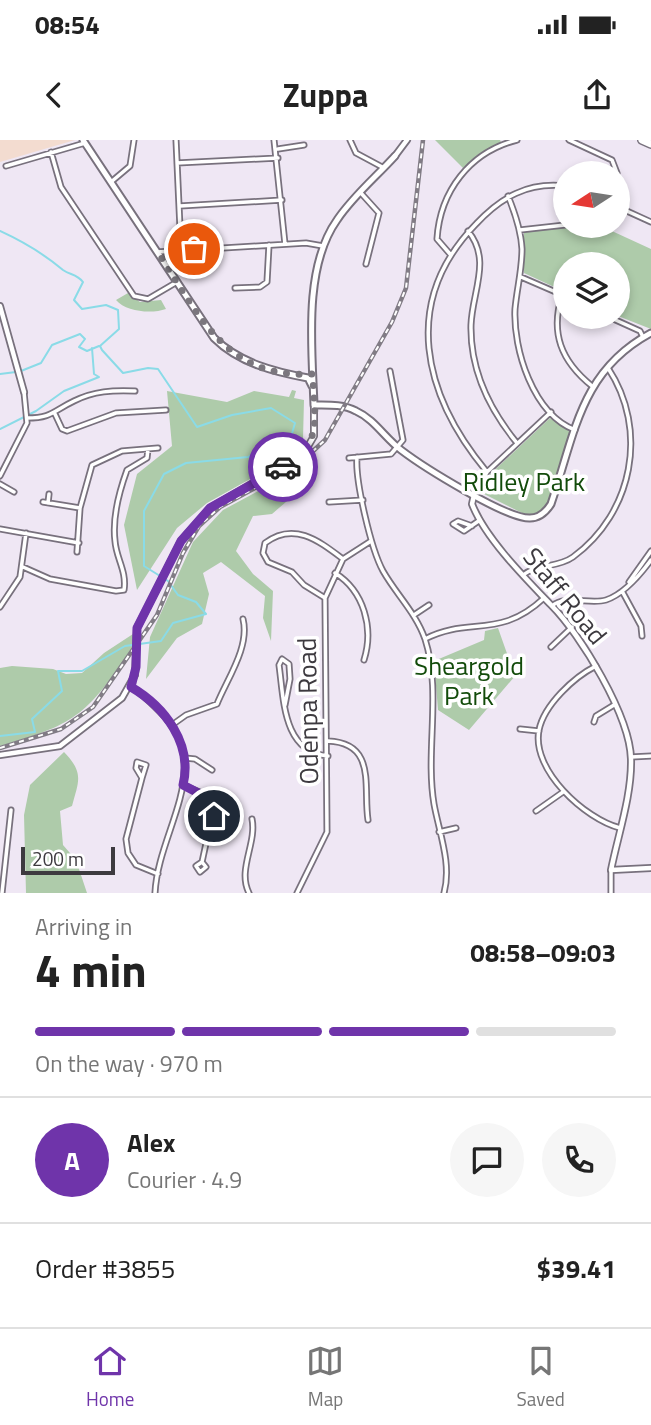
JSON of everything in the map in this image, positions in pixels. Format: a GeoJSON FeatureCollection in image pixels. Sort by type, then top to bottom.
{"type":"FeatureCollection","features":[{"type":"Feature","properties":{"kind":"main road"},"geometry":{"type":"LineString","coordinates":[[642,140],[651,144]]}},
{"type":"Feature","properties":{"kind":"main road"},"geometry":{"type":"LineString","coordinates":[[84,142],[214,338],[227,350],[310,380],[313,396]]}},
{"type":"Feature","properties":{"kind":"main road"},"geometry":{"type":"LineString","coordinates":[[395,156],[336,221],[322,247],[314,284],[313,405],[342,406],[356,411],[398,448],[474,494],[524,518],[543,515],[551,504],[592,386],[627,346],[651,334]]}},
{"type":"Feature","properties":{"kind":"main road"},"geometry":{"type":"LineString","coordinates":[[295,376],[313,374]]}},
{"type":"Feature","properties":{"kind":"street"},"geometry":{"type":"LineString","coordinates":[[111,182],[130,166],[134,140]]}},
{"type":"Feature","properties":{"kind":"street"},"geometry":{"type":"LineString","coordinates":[[176,140],[180,250]]}},
{"type":"Feature","properties":{"kind":"street"},"geometry":{"type":"LineString","coordinates":[[274,140],[278,149],[285,244]]}},
{"type":"Feature","properties":{"kind":"street"},"geometry":{"type":"LineString","coordinates":[[350,140],[358,155],[384,168]]}},
{"type":"Feature","properties":{"kind":"street"},"geometry":{"type":"LineString","coordinates":[[395,156],[407,140]]}},
{"type":"Feature","properties":{"kind":"street"},"geometry":{"type":"LineString","coordinates":[[450,254],[437,239],[445,198],[474,162],[504,142],[517,140]]}},
{"type":"Feature","properties":{"kind":"street"},"geometry":{"type":"LineString","coordinates":[[569,140],[612,161]]}},
{"type":"Feature","properties":{"kind":"street"},"geometry":{"type":"LineString","coordinates":[[6,166],[84,142]]}},
{"type":"Feature","properties":{"kind":"street"},"geometry":{"type":"LineString","coordinates":[[278,149],[303,145]]}},
{"type":"Feature","properties":{"kind":"street"},"geometry":{"type":"LineString","coordinates":[[51,152],[61,187],[134,296],[148,299],[177,282]]}},
{"type":"Feature","properties":{"kind":"street"},"geometry":{"type":"LineString","coordinates":[[177,163],[278,158]]}},
{"type":"Feature","properties":{"kind":"street"},"geometry":{"type":"LineString","coordinates":[[487,472],[450,420],[440,397],[428,333],[431,297],[450,254],[468,231],[508,196],[536,187],[553,186]]}},
{"type":"Feature","properties":{"kind":"street"},"geometry":{"type":"LineString","coordinates":[[360,192],[379,213],[366,264]]}},
{"type":"Feature","properties":{"kind":"street"},"geometry":{"type":"LineString","coordinates":[[508,196],[520,230],[521,277],[515,309],[516,337],[523,364],[535,390],[551,412],[575,430]]}},
{"type":"Feature","properties":{"kind":"street"},"geometry":{"type":"LineString","coordinates":[[180,206],[282,200]]}},
{"type":"Feature","properties":{"kind":"street"},"geometry":{"type":"LineString","coordinates":[[630,212],[650,221],[651,216]]}},
{"type":"Feature","properties":{"kind":"street"},"geometry":{"type":"LineString","coordinates":[[520,230],[553,226]]}},
{"type":"Feature","properties":{"kind":"street"},"geometry":{"type":"LineString","coordinates":[[468,231],[480,254],[481,271],[471,325],[477,374],[493,410],[517,443]]}},
{"type":"Feature","properties":{"kind":"street"},"geometry":{"type":"LineString","coordinates":[[158,254],[180,250],[285,244],[322,247]]}},
{"type":"Feature","properties":{"kind":"street"},"geometry":{"type":"LineString","coordinates":[[235,288],[260,287],[267,282],[269,245]]}},
{"type":"Feature","properties":{"kind":"street"},"geometry":{"type":"LineString","coordinates":[[521,277],[553,290]]}},
{"type":"Feature","properties":{"kind":"street"},"geometry":{"type":"LineString","coordinates":[[0,306],[24,392],[27,418],[21,438],[0,476]]}},
{"type":"Feature","properties":{"kind":"street"},"geometry":{"type":"LineString","coordinates":[[630,326],[640,331],[643,337]]}},
{"type":"Feature","properties":{"kind":"street"},"geometry":{"type":"LineString","coordinates":[[557,329],[560,347],[569,363],[592,386]]}},
{"type":"Feature","properties":{"kind":"street"},"geometry":{"type":"LineString","coordinates":[[523,575],[528,570],[553,566],[570,559],[606,523],[620,500],[630,465],[631,437],[623,398],[607,367]]}},
{"type":"Feature","properties":{"kind":"street"},"geometry":{"type":"LineString","coordinates":[[349,458],[391,454],[404,437],[390,370]]}},
{"type":"Feature","properties":{"kind":"street"},"geometry":{"type":"LineString","coordinates":[[27,418],[54,414],[71,402],[100,392],[132,391],[130,385]]}},
{"type":"Feature","properties":{"kind":"street"},"geometry":{"type":"LineString","coordinates":[[0,755],[60,746],[113,707],[131,687],[136,667],[138,624],[181,541],[205,512],[307,450],[314,431],[313,405]]}},
{"type":"Feature","properties":{"kind":"street"},"geometry":{"type":"LineString","coordinates":[[54,414],[61,429],[67,431],[106,416],[163,410],[161,416]]}},
{"type":"Feature","properties":{"kind":"street"},"geometry":{"type":"LineString","coordinates":[[474,494],[487,472],[551,412]]}},
{"type":"Feature","properties":{"kind":"street"},"geometry":{"type":"LineString","coordinates":[[77,552],[80,508],[93,463],[122,451],[158,448]]}},
{"type":"Feature","properties":{"kind":"street"},"geometry":{"type":"LineString","coordinates":[[23,567],[50,579],[116,591],[124,590],[122,560],[115,544],[115,514],[127,470],[146,458],[148,449]]}},
{"type":"Feature","properties":{"kind":"street"},"geometry":{"type":"LineString","coordinates":[[357,457],[371,541],[383,570],[414,615],[425,639],[432,688],[432,790],[447,873],[444,893]]}},
{"type":"Feature","properties":{"kind":"street"},"geometry":{"type":"LineString","coordinates":[[0,484],[14,492]]}},
{"type":"Feature","properties":{"kind":"street"},"geometry":{"type":"LineString","coordinates":[[49,494],[45,503],[80,508]]}},
{"type":"Feature","properties":{"kind":"street","name":"Staff Road"},"geometry":{"type":"LineString","coordinates":[[474,494],[471,504],[481,520],[523,575],[572,627],[596,666],[626,734],[631,757],[611,870],[611,893]]}},
{"type":"Feature","properties":{"kind":"street"},"geometry":{"type":"LineString","coordinates":[[328,502],[363,500]]}},
{"type":"Feature","properties":{"kind":"street"},"geometry":{"type":"LineString","coordinates":[[472,526],[457,521],[453,525],[462,531],[472,526],[481,520]]}},
{"type":"Feature","properties":{"kind":"street"},"geometry":{"type":"LineString","coordinates":[[0,529],[79,543]]}},
{"type":"Feature","properties":{"kind":"street"},"geometry":{"type":"LineString","coordinates":[[0,607],[20,577],[26,533]]}},
{"type":"Feature","properties":{"kind":"street"},"geometry":{"type":"LineString","coordinates":[[325,598],[304,585],[292,572],[268,562],[263,553],[265,543],[281,534],[305,535],[343,559]]}},
{"type":"Feature","properties":{"kind":"street","name":"Odenpa Road"},"geometry":{"type":"LineString","coordinates":[[297,893],[327,832],[325,598],[343,559],[371,541]]}},
{"type":"Feature","properties":{"kind":"street"},"geometry":{"type":"LineString","coordinates":[[624,589],[651,551]]}},
{"type":"Feature","properties":{"kind":"street"},"geometry":{"type":"LineString","coordinates":[[552,606],[558,601],[603,601],[624,589],[651,560]]}},
{"type":"Feature","properties":{"kind":"street"},"geometry":{"type":"LineString","coordinates":[[335,573],[349,584],[366,618],[368,644],[364,660]]}},
{"type":"Feature","properties":{"kind":"street"},"geometry":{"type":"LineString","coordinates":[[624,589],[641,626],[642,636]]}},
{"type":"Feature","properties":{"kind":"street"},"geometry":{"type":"LineString","coordinates":[[425,639],[443,631],[501,624],[518,619],[544,597]]}},
{"type":"Feature","properties":{"kind":"street"},"geometry":{"type":"LineString","coordinates":[[414,615],[429,605]]}},
{"type":"Feature","properties":{"kind":"street"},"geometry":{"type":"LineString","coordinates":[[172,725],[186,715],[217,704],[236,663],[244,632],[243,619]]}},
{"type":"Feature","properties":{"kind":"street"},"geometry":{"type":"LineString","coordinates":[[551,647],[572,627]]}},
{"type":"Feature","properties":{"kind":"street"},"geometry":{"type":"LineString","coordinates":[[285,705],[290,679],[289,664],[282,659],[279,665],[285,705],[290,729],[301,747],[314,755],[328,756]]}},
{"type":"Feature","properties":{"kind":"street"},"geometry":{"type":"LineString","coordinates":[[596,666],[576,679],[547,713],[539,731],[544,757],[564,791],[595,819],[620,828]]}},
{"type":"Feature","properties":{"kind":"street"},"geometry":{"type":"LineString","coordinates":[[131,687],[172,725],[185,758],[183,785],[155,893]]}},
{"type":"Feature","properties":{"kind":"street"},"geometry":{"type":"LineString","coordinates":[[594,722],[596,716],[614,705]]}},
{"type":"Feature","properties":{"kind":"street"},"geometry":{"type":"LineString","coordinates":[[520,729],[539,731]]}},
{"type":"Feature","properties":{"kind":"street"},"geometry":{"type":"LineString","coordinates":[[328,741],[349,745],[360,755],[366,769],[368,820]]}},
{"type":"Feature","properties":{"kind":"street"},"geometry":{"type":"LineString","coordinates":[[631,757],[651,756]]}},
{"type":"Feature","properties":{"kind":"street"},"geometry":{"type":"LineString","coordinates":[[185,758],[193,758],[212,771]]}},
{"type":"Feature","properties":{"kind":"street"},"geometry":{"type":"LineString","coordinates":[[142,778],[126,844],[136,865],[158,874]]}},
{"type":"Feature","properties":{"kind":"street"},"geometry":{"type":"LineString","coordinates":[[183,785],[204,794],[213,811],[202,863]]}},
{"type":"Feature","properties":{"kind":"street"},"geometry":{"type":"LineString","coordinates":[[536,811],[564,791]]}},
{"type":"Feature","properties":{"kind":"street"},"geometry":{"type":"LineString","coordinates":[[2,893],[11,810]]}},
{"type":"Feature","properties":{"kind":"street"},"geometry":{"type":"LineString","coordinates":[[249,893],[245,877],[254,829],[252,819]]}},
{"type":"Feature","properties":{"kind":"street"},"geometry":{"type":"LineString","coordinates":[[439,832],[456,828]]}},
{"type":"Feature","properties":{"kind":"street"},"geometry":{"type":"LineString","coordinates":[[611,870],[651,868]]}},
{"type":"Feature","properties":{"kind":"shaded area"},"geometry":{"type":"Polygon","coordinates":[[[0,140],[75,140],[0,162],[0,140]]]}},
{"type":"Feature","properties":{"kind":"green space"},"geometry":{"type":"Polygon","coordinates":[[[435,140],[500,140],[501,142],[463,168],[435,140]]]}},
{"type":"Feature","properties":{"kind":"green space"},"geometry":{"type":"Polygon","coordinates":[[[553,229],[553,238],[627,238],[651,249],[651,329],[630,321],[630,252],[553,252],[553,286],[524,273],[524,232],[553,229]]]}},
{"type":"Feature","properties":{"kind":"green space"},"geometry":{"type":"Polygon","coordinates":[[[128,293],[140,302],[161,300],[166,309],[140,311],[126,307],[116,300],[128,293]]]}},
{"type":"Feature","properties":{"kind":"green space"},"geometry":{"type":"Polygon","coordinates":[[[292,390],[296,391],[294,398],[304,400],[303,439],[284,460],[207,503],[177,528],[137,590],[124,525],[137,474],[172,446],[167,391],[227,402],[254,391],[289,397],[292,390]]]}},
{"type":"Feature","properties":{"kind":"green space","name":"Ridley Park"},"geometry":{"type":"Polygon","coordinates":[[[550,418],[569,431],[570,435],[558,482],[547,504],[530,517],[480,492],[485,479],[550,418]]]}},
{"type":"Feature","properties":{"kind":"green space"},"geometry":{"type":"Polygon","coordinates":[[[314,461],[308,483],[272,514],[253,516],[236,551],[253,574],[273,591],[271,641],[263,618],[265,596],[221,562],[203,573],[209,594],[202,624],[177,638],[146,679],[150,637],[193,542],[223,510],[314,461]]]}},
{"type":"Feature","properties":{"kind":"green space","name":"Sheargold Park"},"geometry":{"type":"Polygon","coordinates":[[[498,628],[515,676],[469,730],[438,710],[434,661],[484,640],[485,631],[498,628]]]}},
{"type":"Feature","properties":{"kind":"green space"},"geometry":{"type":"Polygon","coordinates":[[[133,634],[134,647],[104,687],[79,713],[48,730],[0,746],[0,668],[12,666],[53,669],[66,674],[82,673],[104,653],[133,634]]]}},
{"type":"Feature","properties":{"kind":"green space"},"geometry":{"type":"Polygon","coordinates":[[[64,752],[75,766],[78,777],[72,806],[60,811],[63,845],[76,860],[87,893],[26,893],[24,815],[30,785],[64,752]]]}},
{"type":"Feature","properties":{"kind":"waterway"},"geometry":{"type":"LineString","coordinates":[[0,231],[81,279],[83,282],[74,300],[82,309],[106,305],[118,310],[119,329],[100,346],[102,350],[123,373],[148,368],[158,369],[197,427],[232,415],[271,408],[295,423],[291,437],[248,457],[186,463],[164,474],[144,511],[144,566],[168,581],[178,595],[196,602],[206,614],[173,623],[161,641],[125,646],[82,671],[58,671],[62,691],[32,719],[35,732],[0,736]]}},
{"type":"Feature","properties":{"kind":"waterway"},"geometry":{"type":"LineString","coordinates":[[21,371],[41,363],[52,345],[80,334],[85,339],[79,347],[87,351],[99,346]]}},
{"type":"Feature","properties":{"kind":"waterway"},"geometry":{"type":"LineString","coordinates":[[0,429],[36,411],[64,391],[99,377],[94,374],[92,348]]}},
{"type":"Feature","properties":{"kind":"waterway"},"geometry":{"type":"LineString","coordinates":[[0,374],[16,372]]}},
{"type":"Feature","properties":{"kind":"railway"},"geometry":{"type":"LineString","coordinates":[[0,748],[61,729],[93,707],[157,615],[183,553],[199,526],[220,507],[299,464],[325,440],[392,322],[406,288],[423,140]]}},
{"type":"Feature","properties":{"kind":"way so far"},"geometry":{"type":"LineString","coordinates":[[194,249],[168,252],[160,256],[214,338],[243,359],[295,376],[313,374],[313,439],[304,453],[283,467]]}},
{"type":"Feature","properties":{"kind":"route"},"geometry":{"type":"LineString","coordinates":[[214,816],[206,797],[183,785],[186,770],[184,751],[172,725],[144,696],[131,687],[136,667],[136,632],[177,546],[197,519],[213,506],[283,467]]}}]}
